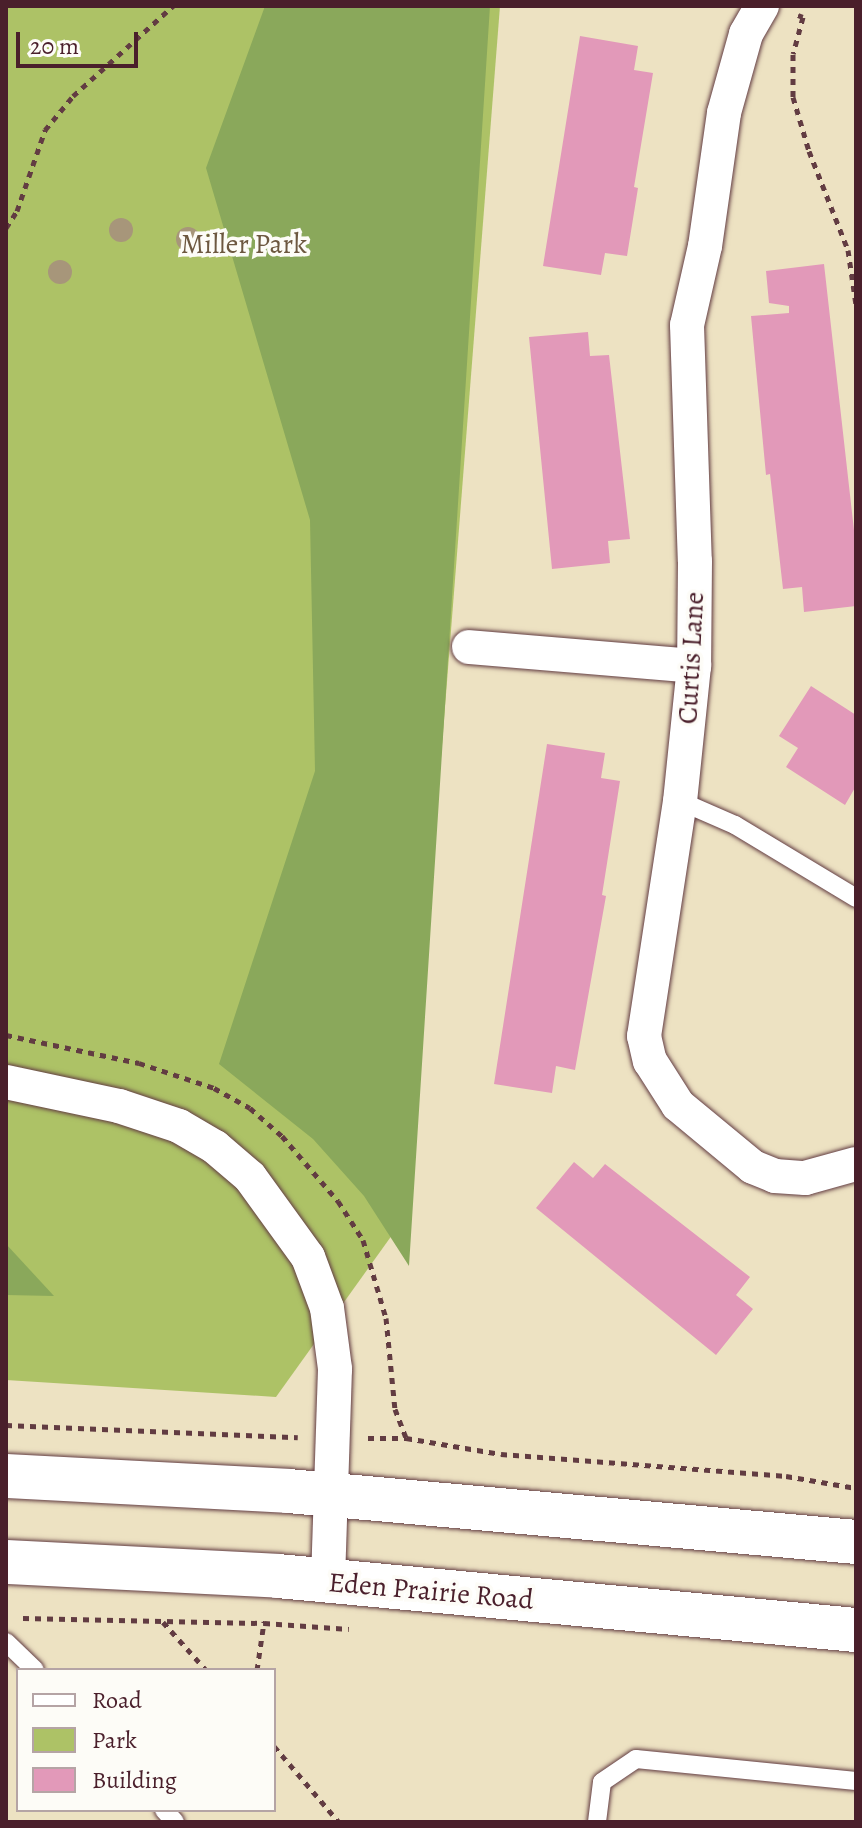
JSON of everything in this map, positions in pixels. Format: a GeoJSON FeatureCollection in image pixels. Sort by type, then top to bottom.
{"type":"FeatureCollection","features":[{"type":"Feature","properties":{"kind":"main road"},"geometry":{"type":"LineString","coordinates":[[6,1476],[332,1496],[856,1542]]}},
{"type":"Feature","properties":{"kind":"main road","name":"Eden Prairie Road"},"geometry":{"type":"LineString","coordinates":[[6,1562],[328,1581],[856,1630]]}},
{"type":"Feature","properties":{"kind":"street","name":"Curtis Lane"},"geometry":{"type":"LineString","coordinates":[[776,9],[746,34],[724,113],[705,246],[687,325],[695,561],[694,666],[680,801],[644,1036],[650,1061],[678,1105],[753,1167],[775,1176],[805,1178],[856,1164]]}},
{"type":"Feature","properties":{"kind":"street"},"geometry":{"type":"LineString","coordinates":[[469,647],[694,666]]}},
{"type":"Feature","properties":{"kind":"street"},"geometry":{"type":"LineString","coordinates":[[6,1082],[119,1106],[179,1126],[215,1147],[239,1167],[280,1214],[308,1257],[327,1308],[335,1369],[328,1581]]}},
{"type":"Feature","properties":{"kind":"lane"},"geometry":{"type":"LineString","coordinates":[[680,801],[735,825],[856,898]]}},
{"type":"Feature","properties":{"kind":"lane"},"geometry":{"type":"LineString","coordinates":[[6,1642],[33,1668]]}},
{"type":"Feature","properties":{"kind":"lane"},"geometry":{"type":"LineString","coordinates":[[597,1822],[602,1782],[636,1759],[856,1781]]}},
{"type":"Feature","properties":{"kind":"path"},"geometry":{"type":"LineString","coordinates":[[6,228],[17,211],[45,130],[73,96],[173,6]]}},
{"type":"Feature","properties":{"kind":"path"},"geometry":{"type":"LineString","coordinates":[[776,9],[803,17],[793,54],[793,97],[809,151],[848,250],[856,305]]}},
{"type":"Feature","properties":{"kind":"path"},"geometry":{"type":"LineString","coordinates":[[6,1425],[287,1436]]}},
{"type":"Feature","properties":{"kind":"path"},"geometry":{"type":"LineString","coordinates":[[391,1438],[501,1454],[786,1476],[856,1488]]}},
{"type":"Feature","properties":{"kind":"path"},"geometry":{"type":"LineString","coordinates":[[257,1668],[266,1615]]}},
{"type":"Feature","properties":{"kind":"path"},"geometry":{"type":"LineString","coordinates":[[7,1618],[162,1621],[204,1668]]}},
{"type":"Feature","properties":{"kind":"path"},"geometry":{"type":"LineString","coordinates":[[276,1748],[339,1822]]}},
{"type":"Feature","properties":{"kind":"green space","name":"Miller Park"},"geometry":{"type":"Polygon","coordinates":[[[6,6],[500,6],[405,1217],[276,1397],[6,1380],[6,6]]]}},
{"type":"Feature","properties":{"kind":"green space"},"geometry":{"type":"Polygon","coordinates":[[[265,6],[490,6],[409,1266],[364,1196],[313,1139],[219,1064],[315,771],[310,520],[206,168],[265,6]]]}},
{"type":"Feature","properties":{"kind":"green space"},"geometry":{"type":"Polygon","coordinates":[[[6,1244],[54,1296],[6,1295],[6,1244]]]}},
{"type":"Feature","properties":{"kind":"building"},"geometry":{"type":"Polygon","coordinates":[[[580,36],[638,46],[634,70],[653,73],[634,187],[638,188],[627,256],[605,253],[601,275],[543,266],[580,36]]]}},
{"type":"Feature","properties":{"kind":"building"},"geometry":{"type":"Polygon","coordinates":[[[824,264],[856,548],[856,606],[804,612],[802,587],[783,589],[770,474],[766,475],[751,316],[789,313],[789,306],[769,303],[766,271],[824,264]]]}},
{"type":"Feature","properties":{"kind":"building"},"geometry":{"type":"Polygon","coordinates":[[[588,332],[590,356],[609,355],[630,539],[608,541],[610,563],[552,569],[529,337],[588,332]]]}},
{"type":"Feature","properties":{"kind":"building"},"geometry":{"type":"Polygon","coordinates":[[[811,686],[856,715],[856,786],[845,805],[786,767],[798,748],[779,736],[811,686]]]}},
{"type":"Feature","properties":{"kind":"building"},"geometry":{"type":"Polygon","coordinates":[[[547,744],[605,753],[601,778],[620,781],[602,895],[606,896],[575,1070],[556,1066],[552,1093],[494,1084],[547,744]]]}},
{"type":"Feature","properties":{"kind":"building"},"geometry":{"type":"Polygon","coordinates":[[[574,1162],[593,1178],[605,1164],[750,1277],[736,1295],[753,1309],[716,1355],[536,1208],[574,1162]]]}}]}
